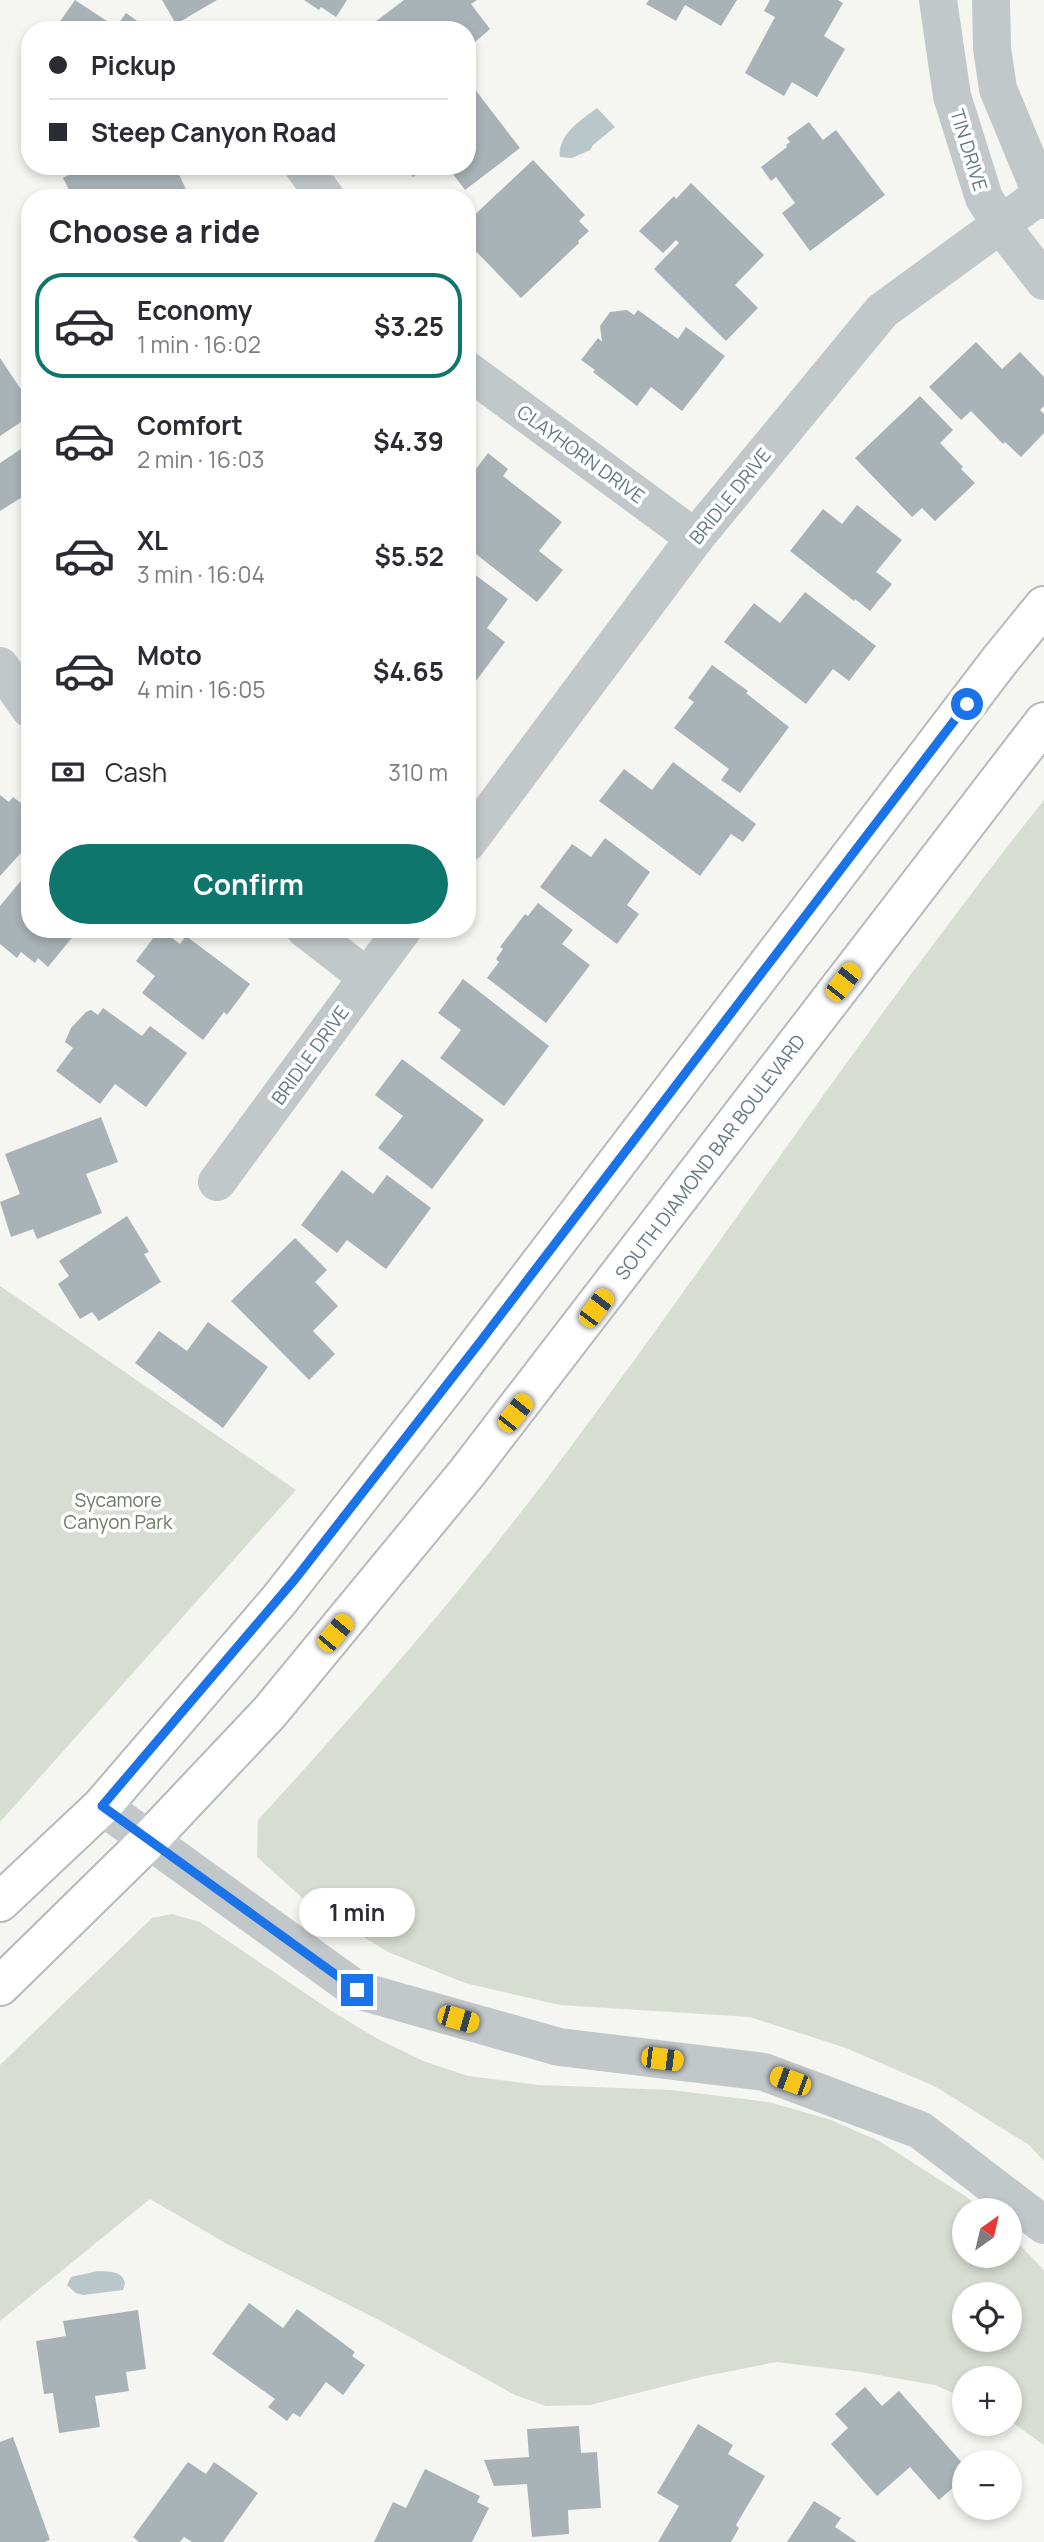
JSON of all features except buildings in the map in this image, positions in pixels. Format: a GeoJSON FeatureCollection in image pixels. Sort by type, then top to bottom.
{"type":"FeatureCollection","features":[{"type":"Feature","properties":{"kind":"main road"},"geometry":{"type":"LineString","coordinates":[[0,1902],[102,1806],[280,1599],[446,1387],[1000,660],[1044,606]]}},
{"type":"Feature","properties":{"kind":"main road","name":"SOUTH DIAMOND BAR BOULEVARD"},"geometry":{"type":"LineString","coordinates":[[0,1986],[149,1840],[269,1713],[466,1475],[1044,722]]}},
{"type":"Feature","properties":{"kind":"street","name":"TIN DRIVE"},"geometry":{"type":"LineString","coordinates":[[938,0],[952,96],[984,198],[1000,225],[1044,281]]}},
{"type":"Feature","properties":{"kind":"street"},"geometry":{"type":"LineString","coordinates":[[991,0],[992,48],[998,89],[1042,198]]}},
{"type":"Feature","properties":{"kind":"street","name":"BRIDLE DRIVE"},"geometry":{"type":"LineString","coordinates":[[476,832],[695,538],[883,311],[1000,225],[1042,198]]}},
{"type":"Feature","properties":{"kind":"street","name":"CLAYHORN DRIVE"},"geometry":{"type":"LineString","coordinates":[[476,377],[695,538]]}},
{"type":"Feature","properties":{"kind":"street"},"geometry":{"type":"LineString","coordinates":[[0,666],[21,696]]}},
{"type":"Feature","properties":{"kind":"street"},"geometry":{"type":"LineString","coordinates":[[317,938],[367,977]]}},
{"type":"Feature","properties":{"kind":"street","name":"BRIDLE DRIVE"},"geometry":{"type":"LineString","coordinates":[[217,1182],[396,938]]}},
{"type":"Feature","properties":{"kind":"street"},"geometry":{"type":"LineString","coordinates":[[102,1806],[357,1990],[559,2047],[764,2072],[920,2130],[1044,2225]]}},
{"type":"Feature","properties":{"kind":"green space"},"geometry":{"type":"Polygon","coordinates":[[[1044,800],[1044,2161],[1029,2145],[936,2087],[846,2048],[750,2017],[560,2005],[465,1983],[388,1952],[308,1903],[257,1857],[258,1820],[417,1640],[530,1501],[626,1372],[861,1042],[1044,800]]]}},
{"type":"Feature","properties":{"kind":"green space","name":"Sycamore Canyon Park"},"geometry":{"type":"Polygon","coordinates":[[[0,1286],[296,1490],[0,1822],[0,1286]]]}},
{"type":"Feature","properties":{"kind":"green space"},"geometry":{"type":"Polygon","coordinates":[[[172,1914],[200,1922],[376,2038],[423,2061],[468,2076],[539,2085],[671,2090],[769,2102],[831,2120],[879,2141],[967,2198],[952,2198],[952,2268],[1022,2268],[1022,2247],[1044,2270],[1044,2445],[1022,2429],[1022,2366],[952,2366],[952,2393],[935,2385],[861,2372],[776,2362],[701,2377],[590,2405],[546,2406],[515,2395],[379,2320],[229,2245],[150,2199],[0,2321],[0,2065],[152,1918],[172,1914]]]}},
{"type":"Feature","properties":{"kind":"shaded area"},"geometry":{"type":"Polygon","coordinates":[[[597,108],[615,127],[590,150],[572,158],[560,157],[560,149],[566,135],[597,108]]]}},
{"type":"Feature","properties":{"kind":"shaded area"},"geometry":{"type":"Polygon","coordinates":[[[98,2271],[114,2272],[121,2276],[125,2283],[123,2290],[83,2295],[67,2285],[71,2277],[98,2271]]]}},
{"type":"Feature","properties":{"kind":"route"},"geometry":{"type":"LineString","coordinates":[[357,1990],[102,1806],[280,1599],[480,1342],[967,704]]}}]}
